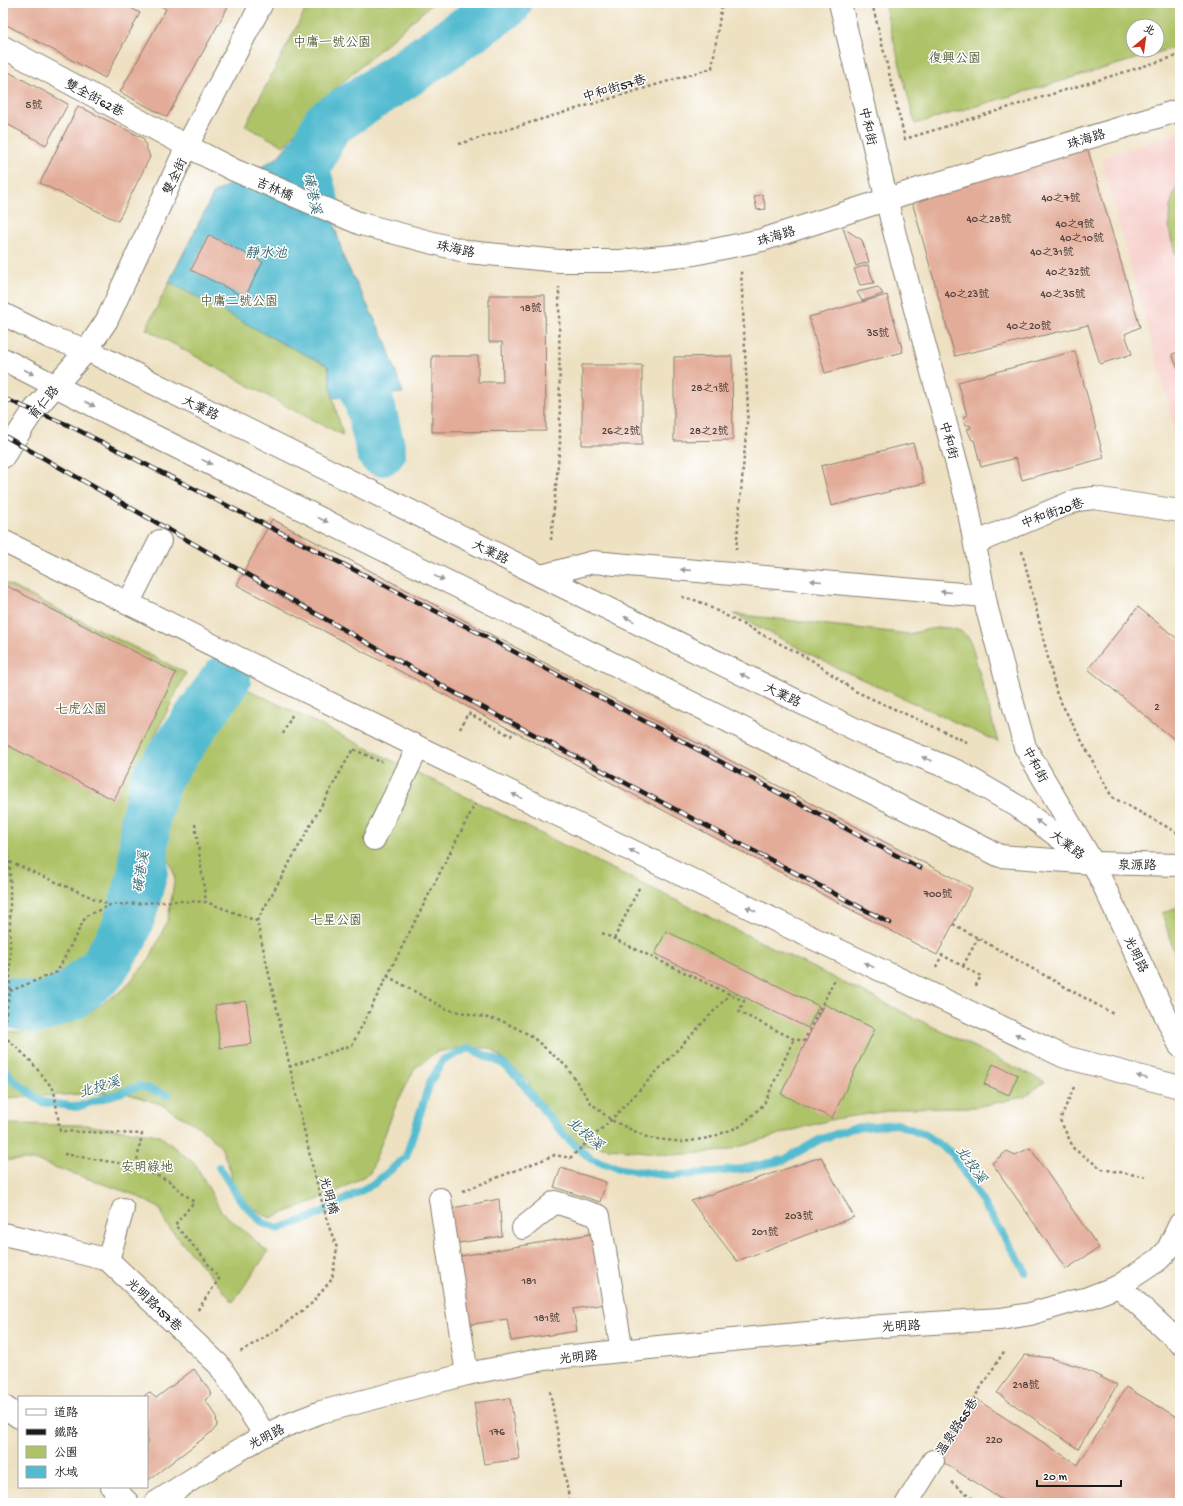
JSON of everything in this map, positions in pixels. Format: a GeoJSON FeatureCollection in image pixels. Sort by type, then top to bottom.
{"type":"FeatureCollection","features":[{"type":"Feature","properties":{"kind":"street","name":"雙全街"},"geometry":{"type":"LineString","coordinates":[[87,350],[107,320],[187,146],[262,3]]}},
{"type":"Feature","properties":{"kind":"street","name":"中和街"},"geometry":{"type":"LineString","coordinates":[[840,3],[886,199],[967,502],[984,596],[1026,747],[1093,863]]}},
{"type":"Feature","properties":{"kind":"street","name":"雙全街62巷"},"geometry":{"type":"LineString","coordinates":[[3,47],[187,146]]}},
{"type":"Feature","properties":{"kind":"street","name":"珠海路"},"geometry":{"type":"LineString","coordinates":[[361,224],[468,252],[559,261],[621,261],[694,254],[762,240],[886,199],[1180,110]]}},
{"type":"Feature","properties":{"kind":"street","name":"吉林橋"},"geometry":{"type":"LineString","coordinates":[[187,146],[234,170],[361,224]]}},
{"type":"Feature","properties":{"kind":"street","name":"大業路"},"geometry":{"type":"LineString","coordinates":[[3,314],[49,337],[87,350],[541,576],[869,736],[959,772],[1017,806],[1093,863]]}},
{"type":"Feature","properties":{"kind":"street","name":"育仁路"},"geometry":{"type":"LineString","coordinates":[[3,457],[34,410],[87,350]]}},
{"type":"Feature","properties":{"kind":"street","name":"大業路"},"geometry":{"type":"LineString","coordinates":[[3,359],[123,421],[1000,856],[1093,863]]}},
{"type":"Feature","properties":{"kind":"street","name":"中和街20巷"},"geometry":{"type":"LineString","coordinates":[[975,543],[1077,500],[1094,498],[1180,511]]}},
{"type":"Feature","properties":{"kind":"street"},"geometry":{"type":"LineString","coordinates":[[3,541],[487,781],[785,925],[1065,1057],[1180,1087]]}},
{"type":"Feature","properties":{"kind":"street"},"geometry":{"type":"LineString","coordinates":[[128,604],[160,541]]}},
{"type":"Feature","properties":{"kind":"street"},"geometry":{"type":"LineString","coordinates":[[541,576],[593,562],[984,596]]}},
{"type":"Feature","properties":{"kind":"street"},"geometry":{"type":"LineString","coordinates":[[374,840],[418,747]]}},
{"type":"Feature","properties":{"kind":"street","name":"泉源路"},"geometry":{"type":"LineString","coordinates":[[1093,863],[1180,865]]}},
{"type":"Feature","properties":{"kind":"street","name":"光明路"},"geometry":{"type":"LineString","coordinates":[[1093,863],[1180,1046]]}},
{"type":"Feature","properties":{"kind":"street"},"geometry":{"type":"LineString","coordinates":[[440,1199],[467,1374]]}},
{"type":"Feature","properties":{"kind":"street"},"geometry":{"type":"LineString","coordinates":[[523,1228],[554,1202],[599,1216],[622,1351]]}},
{"type":"Feature","properties":{"kind":"street"},"geometry":{"type":"LineString","coordinates":[[108,1260],[123,1209]]}},
{"type":"Feature","properties":{"kind":"street"},"geometry":{"type":"LineString","coordinates":[[1180,1224],[1167,1251],[1158,1260],[1119,1286],[1180,1343]]}},
{"type":"Feature","properties":{"kind":"street","name":"光明路157巷"},"geometry":{"type":"LineString","coordinates":[[3,1234],[108,1260],[219,1365],[266,1435]]}},
{"type":"Feature","properties":{"kind":"street","name":"光明路"},"geometry":{"type":"LineString","coordinates":[[155,1503],[224,1459],[266,1435],[321,1412],[467,1374],[544,1359],[882,1326],[1001,1319],[1030,1314],[1085,1299],[1119,1286]]}},
{"type":"Feature","properties":{"kind":"street"},"geometry":{"type":"LineString","coordinates":[[3,1406],[18,1415]]}},
{"type":"Feature","properties":{"kind":"street","name":"溫泉路65巷"},"geometry":{"type":"LineString","coordinates":[[907,1503],[933,1461]]}},
{"type":"Feature","properties":{"kind":"street"},"geometry":{"type":"LineString","coordinates":[[113,1488],[128,1503]]}},
{"type":"Feature","properties":{"kind":"path","name":"中和街57巷"},"geometry":{"type":"LineString","coordinates":[[459,144],[712,68],[722,3]]}},
{"type":"Feature","properties":{"kind":"path"},"geometry":{"type":"LineString","coordinates":[[872,3],[905,139],[1180,55]]}},
{"type":"Feature","properties":{"kind":"path"},"geometry":{"type":"LineString","coordinates":[[733,574],[748,412],[740,244]]}},
{"type":"Feature","properties":{"kind":"path"},"geometry":{"type":"LineString","coordinates":[[551,540],[560,443],[559,261]]}},
{"type":"Feature","properties":{"kind":"path"},"geometry":{"type":"LineString","coordinates":[[1007,529],[1021,546],[1057,695],[1112,797],[1180,834]]}},
{"type":"Feature","properties":{"kind":"path"},"geometry":{"type":"LineString","coordinates":[[678,596],[698,601],[813,661],[855,691],[970,743]]}},
{"type":"Feature","properties":{"kind":"path"},"geometry":{"type":"LineString","coordinates":[[283,734],[296,707]]}},
{"type":"Feature","properties":{"kind":"path"},"geometry":{"type":"LineString","coordinates":[[460,729],[468,713],[511,736],[513,732]]}},
{"type":"Feature","properties":{"kind":"path"},"geometry":{"type":"LineString","coordinates":[[10,991],[57,972],[86,916],[110,905],[176,901],[206,902],[257,920],[353,749],[381,762]]}},
{"type":"Feature","properties":{"kind":"path"},"geometry":{"type":"LineString","coordinates":[[289,1067],[352,1045],[487,781]]}},
{"type":"Feature","properties":{"kind":"path"},"geometry":{"type":"LineString","coordinates":[[195,824],[206,902]]}},
{"type":"Feature","properties":{"kind":"path"},"geometry":{"type":"LineString","coordinates":[[3,832],[10,862],[10,991],[3,1028]]}},
{"type":"Feature","properties":{"kind":"path"},"geometry":{"type":"LineString","coordinates":[[10,862],[110,905]]}},
{"type":"Feature","properties":{"kind":"path"},"geometry":{"type":"LineString","coordinates":[[614,939],[640,886]]}},
{"type":"Feature","properties":{"kind":"path","name":"光明橋"},"geometry":{"type":"LineString","coordinates":[[219,1365],[278,1329],[311,1304],[332,1279],[337,1248],[329,1227],[312,1169],[257,920]]}},
{"type":"Feature","properties":{"kind":"path"},"geometry":{"type":"LineString","coordinates":[[953,924],[1115,1015]]}},
{"type":"Feature","properties":{"kind":"path"},"geometry":{"type":"LineString","coordinates":[[602,933],[744,1001],[739,1012],[794,1039],[804,1041],[835,979]]}},
{"type":"Feature","properties":{"kind":"path"},"geometry":{"type":"LineString","coordinates":[[963,966],[978,938]]}},
{"type":"Feature","properties":{"kind":"path"},"geometry":{"type":"LineString","coordinates":[[936,967],[942,955],[981,976],[975,987]]}},
{"type":"Feature","properties":{"kind":"path"},"geometry":{"type":"LineString","coordinates":[[387,976],[446,1009],[502,1021],[530,1035],[566,1066],[591,1103],[611,1120],[649,1138],[683,1142],[709,1138],[741,1126],[764,1104],[794,1039]]}},
{"type":"Feature","properties":{"kind":"path"},"geometry":{"type":"LineString","coordinates":[[440,1199],[555,1155],[570,1158],[611,1120],[730,994]]}},
{"type":"Feature","properties":{"kind":"path"},"geometry":{"type":"LineString","coordinates":[[3,1035],[29,1059],[54,1090],[60,1131],[142,1134],[136,1166]]}},
{"type":"Feature","properties":{"kind":"path"},"geometry":{"type":"LineString","coordinates":[[1074,1087],[1060,1120],[1074,1149],[1102,1169],[1147,1177]]}},
{"type":"Feature","properties":{"kind":"path"},"geometry":{"type":"LineString","coordinates":[[64,1154],[136,1166],[169,1181],[194,1202],[175,1226],[204,1258],[219,1279],[183,1331]]}},
{"type":"Feature","properties":{"kind":"path","name":"溫泉路65巷"},"geometry":{"type":"LineString","coordinates":[[933,1461],[1005,1350]]}},
{"type":"Feature","properties":{"kind":"path"},"geometry":{"type":"LineString","coordinates":[[550,1392],[569,1498]]}},
{"type":"Feature","properties":{"kind":"shaded area"},"geometry":{"type":"Polygon","coordinates":[[[1180,132],[1180,447],[1101,158],[1180,132]]]}},
{"type":"Feature","properties":{"kind":"shaded area"},"geometry":{"type":"Polygon","coordinates":[[[569,1498],[600,1503],[526,1503],[569,1498]]]}},
{"type":"Feature","properties":{"kind":"green space","name":"中庸一號公園"},"geometry":{"type":"Polygon","coordinates":[[[309,3],[433,3],[320,102],[284,146],[245,126],[309,3]]]}},
{"type":"Feature","properties":{"kind":"green space","name":"復興公園"},"geometry":{"type":"Polygon","coordinates":[[[884,3],[1180,3],[1180,46],[1165,50],[1165,18],[1125,18],[1125,58],[1139,58],[915,124],[884,3]]]}},
{"type":"Feature","properties":{"kind":"green space"},"geometry":{"type":"Polygon","coordinates":[[[1180,182],[1180,265],[1170,234],[1169,213],[1171,203],[1180,182]]]}},
{"type":"Feature","properties":{"kind":"green space","name":"中庸二號公園"},"geometry":{"type":"Polygon","coordinates":[[[214,193],[328,366],[333,399],[343,435],[295,411],[146,329],[214,193]]]}},
{"type":"Feature","properties":{"kind":"green space","name":"七虎公園"},"geometry":{"type":"Polygon","coordinates":[[[3,582],[186,673],[126,794],[124,869],[116,921],[89,961],[40,993],[3,995],[3,582]]]}},
{"type":"Feature","properties":{"kind":"green space"},"geometry":{"type":"Polygon","coordinates":[[[734,614],[909,634],[928,629],[941,628],[960,631],[970,639],[998,742],[831,665],[734,614]]]}},
{"type":"Feature","properties":{"kind":"green space","name":"七星公園"},"geometry":{"type":"Polygon","coordinates":[[[231,681],[1045,1082],[1024,1097],[976,1107],[909,1108],[834,1119],[726,1151],[673,1155],[582,1145],[534,1105],[529,1082],[490,1048],[461,1048],[436,1052],[415,1068],[396,1105],[370,1173],[330,1195],[270,1218],[253,1208],[233,1192],[231,1172],[221,1147],[201,1128],[160,1104],[122,1092],[3,1098],[3,1031],[19,1032],[56,1028],[88,1013],[124,989],[150,958],[168,919],[175,876],[160,839],[165,797],[183,760],[231,681]]]}},
{"type":"Feature","properties":{"kind":"green space"},"geometry":{"type":"Polygon","coordinates":[[[1180,906],[1180,971],[1162,913],[1180,906]]]}},
{"type":"Feature","properties":{"kind":"green space","name":"安明綠地"},"geometry":{"type":"Polygon","coordinates":[[[3,1124],[85,1125],[159,1135],[196,1165],[221,1211],[268,1252],[233,1302],[166,1224],[159,1208],[135,1195],[34,1160],[3,1160],[3,1124]]]}},
{"type":"Feature","properties":{"kind":"water","name":"靜水池"},"geometry":{"type":"Polygon","coordinates":[[[297,134],[330,151],[320,175],[344,259],[385,340],[403,393],[333,398],[328,366],[280,342],[169,282],[214,193],[277,158],[297,134]]]}},
{"type":"Feature","properties":{"kind":"building"},"geometry":{"type":"Polygon","coordinates":[[[3,3],[122,3],[140,13],[105,78],[3,23],[3,3]]]}},
{"type":"Feature","properties":{"kind":"building"},"geometry":{"type":"Polygon","coordinates":[[[155,3],[230,3],[167,117],[120,92],[166,9],[155,3]]]}},
{"type":"Feature","properties":{"kind":"building"},"geometry":{"type":"Polygon","coordinates":[[[3,69],[68,104],[46,145],[3,122],[3,69]]]}},
{"type":"Feature","properties":{"kind":"building"},"geometry":{"type":"Polygon","coordinates":[[[78,106],[143,138],[150,157],[118,221],[40,183],[78,106]]]}},
{"type":"Feature","properties":{"kind":"building"},"geometry":{"type":"Polygon","coordinates":[[[1085,140],[1140,327],[1125,334],[1132,354],[1100,364],[1088,325],[955,356],[913,205],[926,184],[1085,140]]]}},
{"type":"Feature","properties":{"kind":"building"},"geometry":{"type":"Polygon","coordinates":[[[762,194],[766,209],[757,210],[754,197],[762,194]]]}},
{"type":"Feature","properties":{"kind":"building"},"geometry":{"type":"Polygon","coordinates":[[[843,228],[862,240],[869,262],[856,266],[843,228]]]}},
{"type":"Feature","properties":{"kind":"building"},"geometry":{"type":"Polygon","coordinates":[[[209,235],[263,262],[245,297],[191,270],[209,235]]]}},
{"type":"Feature","properties":{"kind":"building"},"geometry":{"type":"Polygon","coordinates":[[[868,265],[874,283],[860,285],[854,269],[868,265]]]}},
{"type":"Feature","properties":{"kind":"building"},"geometry":{"type":"Polygon","coordinates":[[[878,287],[883,294],[862,301],[857,292],[878,287]]]}},
{"type":"Feature","properties":{"kind":"building"},"geometry":{"type":"Polygon","coordinates":[[[489,295],[545,295],[546,431],[432,432],[432,356],[478,356],[478,382],[503,382],[502,342],[489,342],[489,295]]]}},
{"type":"Feature","properties":{"kind":"building"},"geometry":{"type":"Polygon","coordinates":[[[887,295],[903,352],[825,373],[809,317],[887,295]]]}},
{"type":"Feature","properties":{"kind":"building"},"geometry":{"type":"Polygon","coordinates":[[[1075,351],[1104,458],[1022,480],[1016,458],[981,467],[974,440],[972,440],[967,429],[971,428],[970,425],[966,425],[963,417],[967,415],[958,382],[1075,351]]]}},
{"type":"Feature","properties":{"kind":"building"},"geometry":{"type":"Polygon","coordinates":[[[1180,352],[1180,374],[1172,354],[1180,352]]]}},
{"type":"Feature","properties":{"kind":"building"},"geometry":{"type":"Polygon","coordinates":[[[732,356],[733,440],[674,441],[674,357],[732,356]]]}},
{"type":"Feature","properties":{"kind":"building"},"geometry":{"type":"Polygon","coordinates":[[[582,365],[642,365],[642,445],[582,445],[582,365]]]}},
{"type":"Feature","properties":{"kind":"building"},"geometry":{"type":"Polygon","coordinates":[[[913,443],[924,483],[831,506],[821,466],[913,443]]]}},
{"type":"Feature","properties":{"kind":"building"},"geometry":{"type":"Polygon","coordinates":[[[272,519],[972,888],[937,955],[237,585],[272,519]]]}},
{"type":"Feature","properties":{"kind":"building"},"geometry":{"type":"Polygon","coordinates":[[[3,584],[176,673],[114,800],[3,743],[3,584]]]}},
{"type":"Feature","properties":{"kind":"building"},"geometry":{"type":"Polygon","coordinates":[[[1138,607],[1180,641],[1180,744],[1088,669],[1138,607]]]}},
{"type":"Feature","properties":{"kind":"building"},"geometry":{"type":"Polygon","coordinates":[[[666,931],[819,1006],[808,1028],[655,954],[666,931]]]}},
{"type":"Feature","properties":{"kind":"building"},"geometry":{"type":"Polygon","coordinates":[[[246,1001],[252,1044],[220,1048],[215,1005],[246,1001]]]}},
{"type":"Feature","properties":{"kind":"building"},"geometry":{"type":"Polygon","coordinates":[[[824,1004],[875,1029],[832,1118],[781,1094],[824,1004]]]}},
{"type":"Feature","properties":{"kind":"building"},"geometry":{"type":"Polygon","coordinates":[[[993,1064],[1018,1075],[1009,1095],[984,1084],[993,1064]]]}},
{"type":"Feature","properties":{"kind":"building"},"geometry":{"type":"Polygon","coordinates":[[[1030,1148],[1099,1248],[1066,1269],[992,1163],[1007,1151],[1015,1155],[1030,1148]]]}},
{"type":"Feature","properties":{"kind":"building"},"geometry":{"type":"Polygon","coordinates":[[[821,1157],[854,1217],[737,1261],[691,1201],[821,1157]]]}},
{"type":"Feature","properties":{"kind":"building"},"geometry":{"type":"Polygon","coordinates":[[[561,1168],[606,1182],[600,1202],[554,1187],[561,1168]]]}},
{"type":"Feature","properties":{"kind":"building"},"geometry":{"type":"Polygon","coordinates":[[[499,1199],[502,1236],[453,1244],[448,1209],[499,1199]]]}},
{"type":"Feature","properties":{"kind":"building"},"geometry":{"type":"Polygon","coordinates":[[[591,1234],[605,1304],[573,1309],[577,1331],[511,1341],[507,1319],[465,1325],[455,1257],[591,1234]]]}},
{"type":"Feature","properties":{"kind":"building"},"geometry":{"type":"Polygon","coordinates":[[[1025,1355],[1051,1358],[1080,1367],[1117,1385],[1078,1449],[997,1393],[1025,1355]]]}},
{"type":"Feature","properties":{"kind":"building"},"geometry":{"type":"Polygon","coordinates":[[[194,1369],[212,1394],[205,1400],[216,1415],[217,1426],[213,1431],[148,1480],[148,1396],[144,1396],[149,1392],[156,1398],[194,1369]]]}},
{"type":"Feature","properties":{"kind":"building"},"geometry":{"type":"Polygon","coordinates":[[[1126,1387],[1180,1419],[1180,1503],[1007,1503],[938,1459],[976,1399],[1078,1465],[1126,1387]]]}},
{"type":"Feature","properties":{"kind":"building"},"geometry":{"type":"Polygon","coordinates":[[[510,1398],[520,1459],[484,1464],[474,1403],[510,1398]]]}},
{"type":"Feature","properties":{"kind":"waterway","name":"磺港溪"},"geometry":{"type":"LineString","coordinates":[[316,210],[305,169],[327,124],[403,75],[507,3]]}},
{"type":"Feature","properties":{"kind":"waterway","name":"磺港溪"},"geometry":{"type":"LineString","coordinates":[[348,330],[356,362],[371,409],[381,451]]}},
{"type":"Feature","properties":{"kind":"waterway","name":"磺港溪"},"geometry":{"type":"LineString","coordinates":[[3,1001],[39,1009],[70,996],[101,971],[123,936],[132,912],[143,871],[145,820],[157,777],[226,679]]}},
{"type":"Feature","properties":{"kind":"waterway","name":"北投溪"},"geometry":{"type":"LineString","coordinates":[[219,1167],[242,1202],[263,1223],[278,1229],[313,1217],[375,1183],[406,1157],[430,1082],[443,1060],[469,1048],[502,1063],[517,1076],[565,1136],[591,1159],[621,1169],[673,1176],[742,1169],[784,1160],[819,1140],[853,1128],[897,1124],[925,1135],[952,1153],[1026,1272]]}},
{"type":"Feature","properties":{"kind":"waterway","name":"北投溪"},"geometry":{"type":"LineString","coordinates":[[3,1066],[12,1079],[42,1102],[77,1107],[140,1086],[168,1095]]}},
{"type":"Feature","properties":{"kind":"railway"},"geometry":{"type":"LineString","coordinates":[[3,398],[66,424],[479,633],[920,868]]}},
{"type":"Feature","properties":{"kind":"railway"},"geometry":{"type":"LineString","coordinates":[[3,435],[448,689],[890,923]]}}]}
